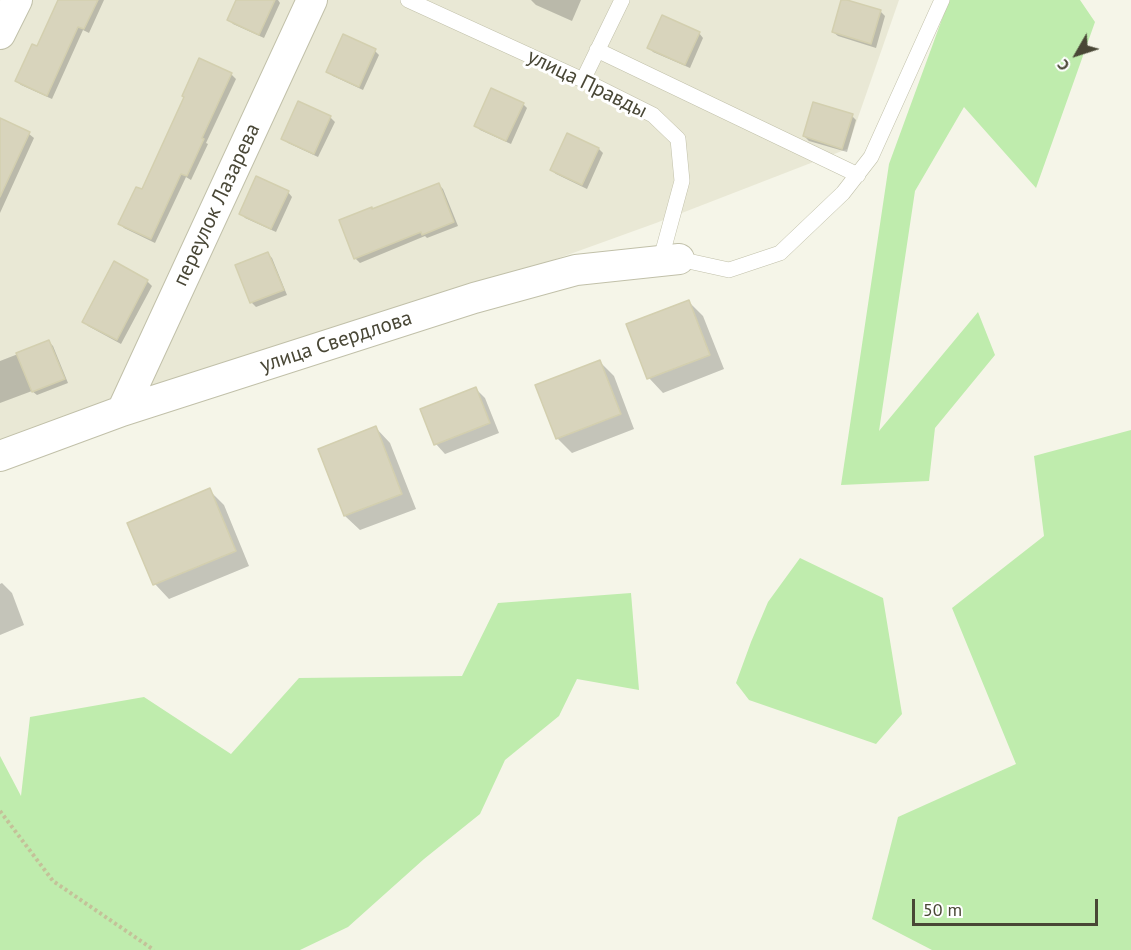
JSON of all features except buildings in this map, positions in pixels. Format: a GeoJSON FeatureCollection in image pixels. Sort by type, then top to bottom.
{"type":"FeatureCollection","features":[{"type":"Feature","properties":{"kind":"street"},"geometry":{"type":"LineString","coordinates":[[0,34],[17,0]]}},
{"type":"Feature","properties":{"kind":"street","name":"переулок Лазарева"},"geometry":{"type":"LineString","coordinates":[[122,411],[312,0]]}},
{"type":"Feature","properties":{"kind":"street","name":"улица Свердлова"},"geometry":{"type":"LineString","coordinates":[[0,456],[122,411],[474,298],[576,270],[670,260]]}},
{"type":"Feature","properties":{"kind":"lane","name":"улица Правды"},"geometry":{"type":"LineString","coordinates":[[408,0],[583,80],[653,115],[678,139],[682,181],[670,260]]}},
{"type":"Feature","properties":{"kind":"lane"},"geometry":{"type":"LineString","coordinates":[[583,80],[622,0]]}},
{"type":"Feature","properties":{"kind":"lane"},"geometry":{"type":"LineString","coordinates":[[670,260],[729,270],[780,253],[843,193],[870,157],[942,0]]}},
{"type":"Feature","properties":{"kind":"lane"},"geometry":{"type":"LineString","coordinates":[[597,50],[858,175]]}},
{"type":"Feature","properties":{"kind":"path"},"geometry":{"type":"LineString","coordinates":[[0,811],[53,881],[154,950]]}},
{"type":"Feature","properties":{"kind":"shaded area"},"geometry":{"type":"Polygon","coordinates":[[[0,0],[899,0],[847,149],[656,223],[0,460],[0,0]]]}},
{"type":"Feature","properties":{"kind":"green space"},"geometry":{"type":"Polygon","coordinates":[[[949,0],[1080,0],[1095,22],[1036,188],[964,107],[915,191],[879,431],[978,312],[995,355],[935,428],[929,481],[841,485],[889,164],[949,0]]]}},
{"type":"Feature","properties":{"kind":"green space"},"geometry":{"type":"Polygon","coordinates":[[[1131,430],[1131,950],[932,950],[872,919],[898,817],[1016,764],[952,608],[1044,536],[1034,456],[1131,430]]]}},
{"type":"Feature","properties":{"kind":"green space"},"geometry":{"type":"Polygon","coordinates":[[[800,558],[883,598],[902,714],[876,744],[749,700],[736,683],[768,602],[800,558]]]}},
{"type":"Feature","properties":{"kind":"green space"},"geometry":{"type":"Polygon","coordinates":[[[631,593],[639,690],[577,679],[559,716],[505,760],[480,814],[424,859],[348,927],[300,950],[0,950],[0,756],[21,796],[30,717],[144,697],[231,754],[299,678],[462,676],[498,603],[631,593]]]}}]}
